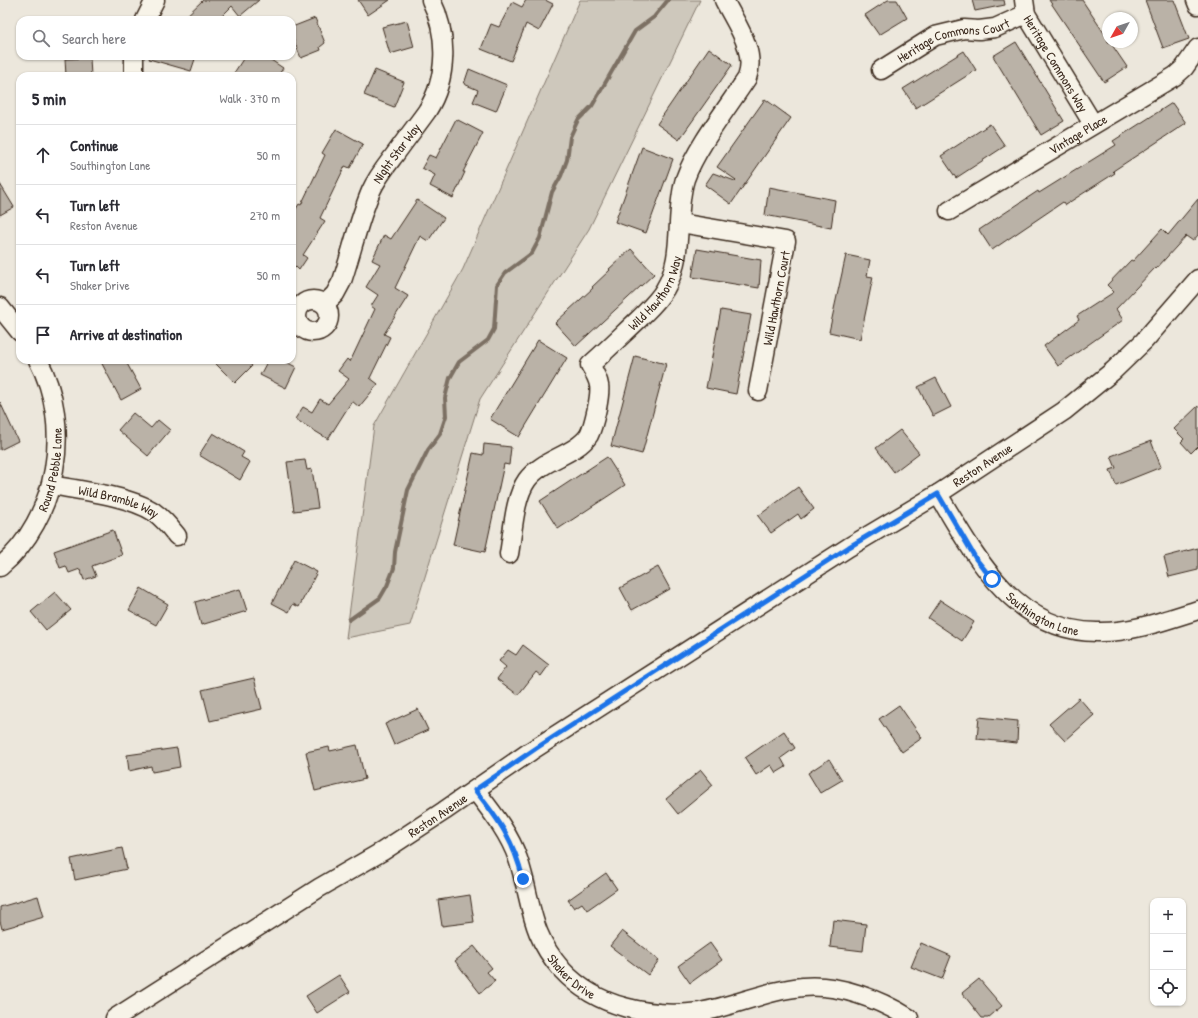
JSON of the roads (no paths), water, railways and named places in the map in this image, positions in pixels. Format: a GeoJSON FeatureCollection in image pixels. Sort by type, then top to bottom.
{"type":"FeatureCollection","features":[{"type":"Feature","properties":{"kind":"street"},"geometry":{"type":"LineString","coordinates":[[147,16],[155,0]]}},
{"type":"Feature","properties":{"kind":"street","name":"Night Star Way"},"geometry":{"type":"LineString","coordinates":[[325,304],[335,294],[342,281],[371,191],[380,175],[427,111],[439,84],[443,65],[443,46],[440,26],[431,0]]}},
{"type":"Feature","properties":{"kind":"street","name":"Wild Hawthorn Way"},"geometry":{"type":"LineString","coordinates":[[509,554],[520,492],[537,470],[579,444],[588,436],[592,427],[600,391],[599,380],[590,365],[654,304],[665,289],[677,257],[681,199],[685,180],[693,161],[747,78],[751,68],[750,52],[724,0]]}},
{"type":"Feature","properties":{"kind":"street"},"geometry":{"type":"LineString","coordinates":[[1196,0],[1198,5]]}},
{"type":"Feature","properties":{"kind":"street","name":"Heritage Commons Court"},"geometry":{"type":"LineString","coordinates":[[881,70],[935,36],[964,29],[979,30],[995,28],[1025,7]]}},
{"type":"Feature","properties":{"kind":"street","name":"Heritage Commons Way"},"geometry":{"type":"LineString","coordinates":[[1025,7],[1093,124]]}},
{"type":"Feature","properties":{"kind":"street","name":"Vintage Place"},"geometry":{"type":"LineString","coordinates":[[949,211],[1175,76],[1184,68],[1198,48]]}},
{"type":"Feature","properties":{"kind":"street"},"geometry":{"type":"LineString","coordinates":[[134,60],[134,72]]}},
{"type":"Feature","properties":{"kind":"street","name":"Wild Hawthorn Court"},"geometry":{"type":"LineString","coordinates":[[680,223],[786,241],[758,391]]}},
{"type":"Feature","properties":{"kind":"street","name":"Reston Avenue"},"geometry":{"type":"LineString","coordinates":[[115,1018],[319,888],[383,851],[538,747],[849,547],[938,494],[1082,398],[1144,341],[1198,279]]}},
{"type":"Feature","properties":{"kind":"street"},"geometry":{"type":"LineString","coordinates":[[0,307],[16,327]]}},
{"type":"Feature","properties":{"kind":"street","name":"Round Pebble Lane"},"geometry":{"type":"LineString","coordinates":[[0,567],[19,547],[32,529],[51,485],[56,459],[57,435],[55,412],[50,389],[40,364]]}},
{"type":"Feature","properties":{"kind":"street","name":"Wild Bramble Way"},"geometry":{"type":"LineString","coordinates":[[51,485],[104,495],[150,509],[168,524],[177,536]]}},
{"type":"Feature","properties":{"kind":"street","name":"Southington Lane"},"geometry":{"type":"LineString","coordinates":[[938,494],[976,559],[992,579],[1022,606],[1042,619],[1078,631],[1098,632],[1154,623],[1198,610]]}},
{"type":"Feature","properties":{"kind":"street","name":"Shaker Drive"},"geometry":{"type":"LineString","coordinates":[[475,790],[495,815],[509,838],[518,859],[532,917],[538,934],[548,952],[562,970],[577,984],[602,1000],[634,1011],[653,1015],[674,1016],[701,1012],[780,989],[821,987],[875,1001],[909,1018]]}},
{"type":"Feature","properties":{"kind":"waterway"},"geometry":{"type":"LineString","coordinates":[[349,620],[380,598],[387,586],[394,568],[395,552],[408,490],[428,450],[440,434],[446,416],[445,398],[450,378],[459,362],[488,340],[494,329],[497,285],[505,273],[532,253],[540,238],[552,192],[561,176],[567,160],[570,137],[578,120],[592,106],[635,31],[654,17],[668,0]]}}]}
